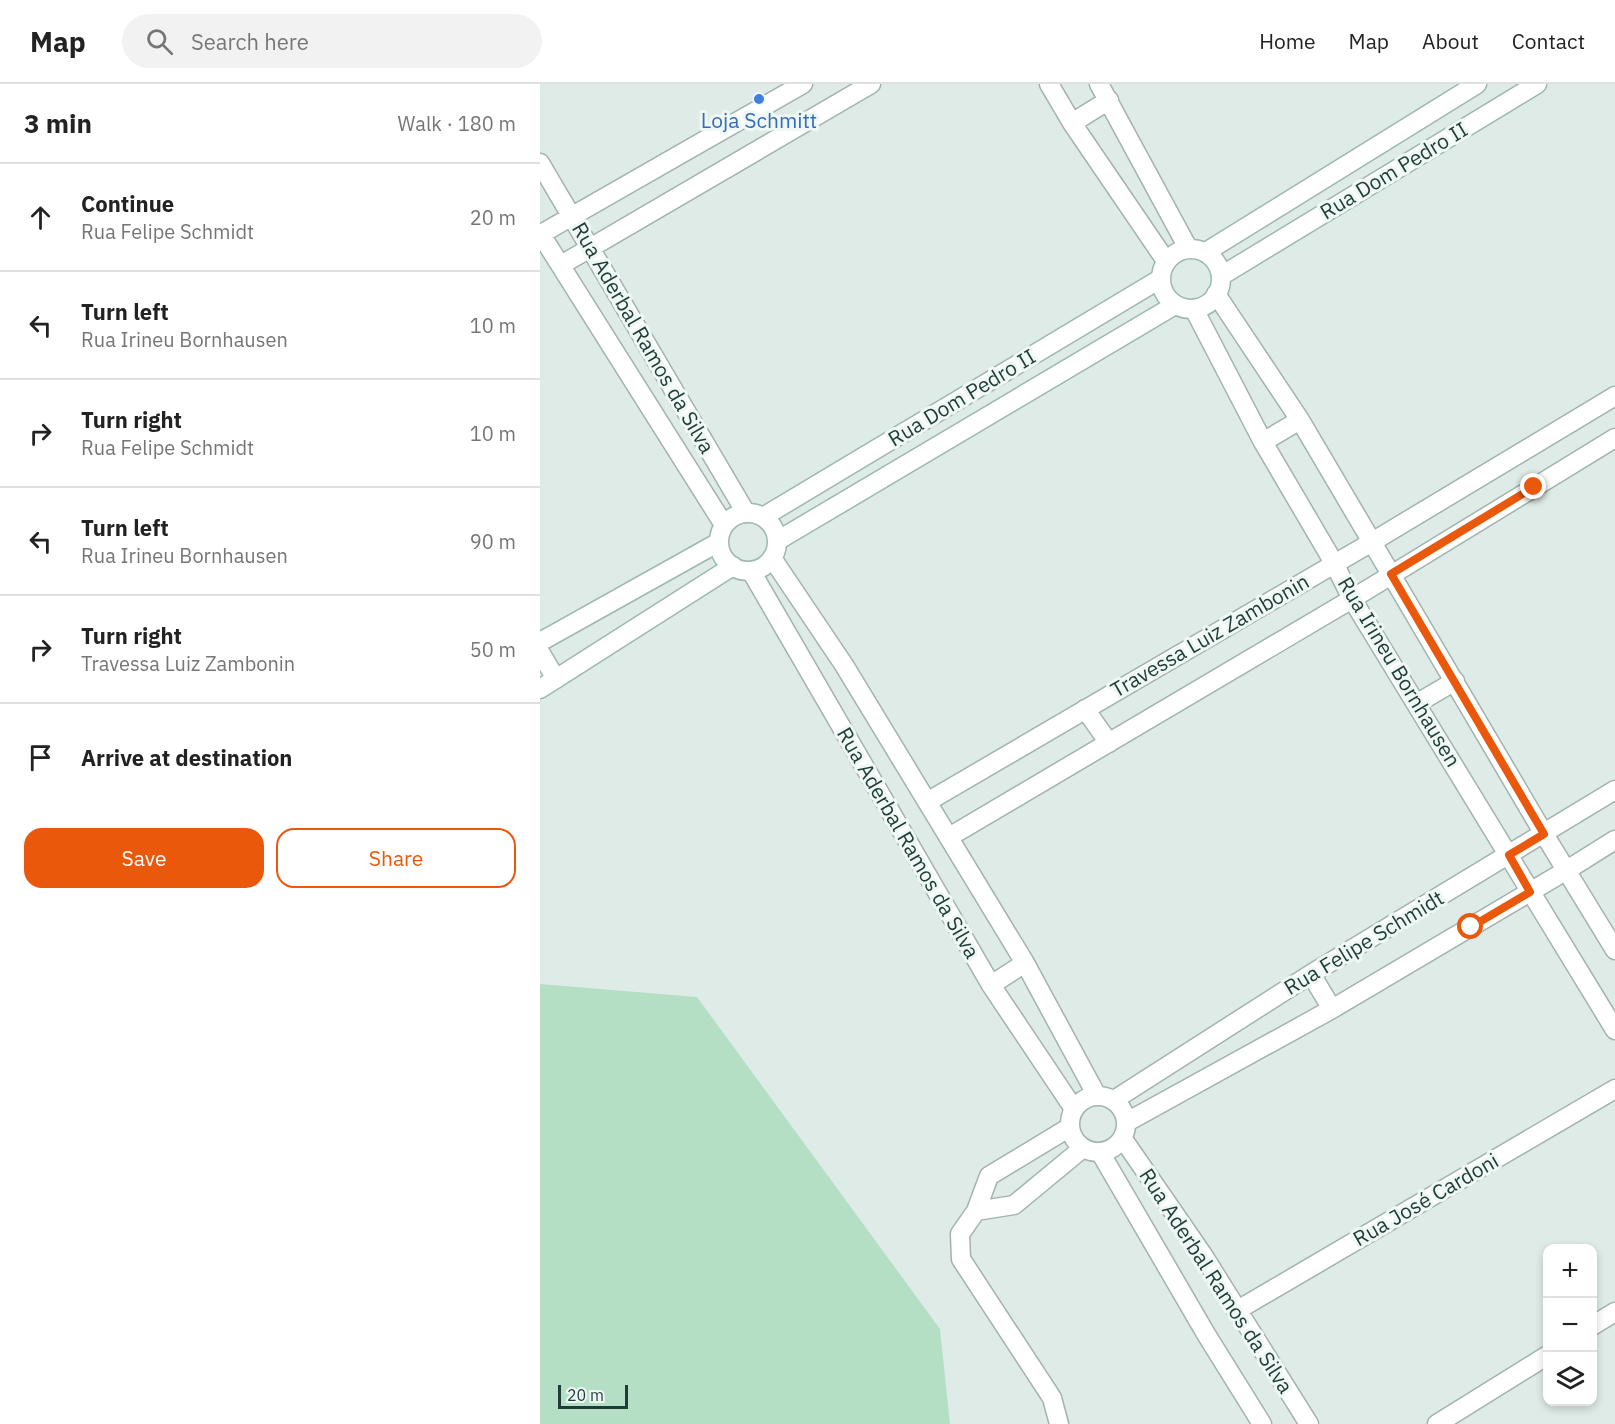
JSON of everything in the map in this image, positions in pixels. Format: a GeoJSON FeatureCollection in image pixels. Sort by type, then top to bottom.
{"type":"FeatureCollection","features":[{"type":"Feature","properties":{"kind":"street"},"geometry":{"type":"LineString","coordinates":[[540,234],[803,84]]}},
{"type":"Feature","properties":{"kind":"street"},"geometry":{"type":"LineString","coordinates":[[561,265],[871,84]]}},
{"type":"Feature","properties":{"kind":"street"},"geometry":{"type":"LineString","coordinates":[[1049,84],[1072,123],[1166,261]]}},
{"type":"Feature","properties":{"kind":"street"},"geometry":{"type":"LineString","coordinates":[[1099,84],[1197,250],[1219,267],[1220,286],[1216,294],[1210,302],[1194,309],[1175,304],[1167,298],[1160,279],[1162,269],[1172,255],[1197,250]]}},
{"type":"Feature","properties":{"kind":"street","name":"Rua Dom Pedro II"},"geometry":{"type":"LineString","coordinates":[[1197,250],[1477,84]]}},
{"type":"Feature","properties":{"kind":"street","name":"Rua Dom Pedro II"},"geometry":{"type":"LineString","coordinates":[[1221,276],[1537,84]]}},
{"type":"Feature","properties":{"kind":"street"},"geometry":{"type":"LineString","coordinates":[[1072,123],[1109,100]]}},
{"type":"Feature","properties":{"kind":"street","name":"Rua Aderbal Ramos da Silva"},"geometry":{"type":"LineString","coordinates":[[540,163],[755,515]]}},
{"type":"Feature","properties":{"kind":"street","name":"Rua Aderbal Ramos da Silva"},"geometry":{"type":"LineString","coordinates":[[540,234],[561,265],[722,534]]}},
{"type":"Feature","properties":{"kind":"street","name":"Rua Dom Pedro II"},"geometry":{"type":"LineString","coordinates":[[755,515],[1160,279]]}},
{"type":"Feature","properties":{"kind":"street","name":"Rua Irineu Bornhausen"},"geometry":{"type":"LineString","coordinates":[[1216,294],[1300,420],[1615,950]]}},
{"type":"Feature","properties":{"kind":"street","name":"Rua Dom Pedro II"},"geometry":{"type":"LineString","coordinates":[[775,550],[1175,304]]}},
{"type":"Feature","properties":{"kind":"street","name":"Rua Irineu Bornhausen"},"geometry":{"type":"LineString","coordinates":[[1194,309],[1263,442],[1334,563],[1352,599],[1615,1030]]}},
{"type":"Feature","properties":{"kind":"street","name":"Travessa Luiz Zambonin"},"geometry":{"type":"LineString","coordinates":[[927,802],[1372,542],[1615,396]]}},
{"type":"Feature","properties":{"kind":"street"},"geometry":{"type":"LineString","coordinates":[[1263,442],[1300,420]]}},
{"type":"Feature","properties":{"kind":"street","name":"Travessa Luiz Zambonin"},"geometry":{"type":"LineString","coordinates":[[949,837],[1352,599],[1615,438]]}},
{"type":"Feature","properties":{"kind":"street"},"geometry":{"type":"LineString","coordinates":[[540,642],[722,534],[738,515],[755,515],[771,523],[776,532],[775,550],[766,564],[742,568],[540,689]]}},
{"type":"Feature","properties":{"kind":"street"},"geometry":{"type":"LineString","coordinates":[[722,534],[726,560],[742,568]]}},
{"type":"Feature","properties":{"kind":"street","name":"Rua Aderbal Ramos da Silva"},"geometry":{"type":"LineString","coordinates":[[775,550],[1106,1098]]}},
{"type":"Feature","properties":{"kind":"street","name":"Rua Aderbal Ramos da Silva"},"geometry":{"type":"LineString","coordinates":[[742,568],[1072,1118]]}},
{"type":"Feature","properties":{"kind":"street"},"geometry":{"type":"LineString","coordinates":[[540,652],[556,679]]}},
{"type":"Feature","properties":{"kind":"street"},"geometry":{"type":"LineString","coordinates":[[1416,704],[1455,681]]}},
{"type":"Feature","properties":{"kind":"street"},"geometry":{"type":"LineString","coordinates":[[1085,709],[1109,743]]}},
{"type":"Feature","properties":{"kind":"street","name":"Rua Felipe Schmidt"},"geometry":{"type":"LineString","coordinates":[[1106,1098],[1615,790]]}},
{"type":"Feature","properties":{"kind":"street","name":"Rua Felipe Schmidt"},"geometry":{"type":"LineString","coordinates":[[1125,1131],[1615,840]]}},
{"type":"Feature","properties":{"kind":"street"},"geometry":{"type":"LineString","coordinates":[[991,986],[1025,963]]}},
{"type":"Feature","properties":{"kind":"street"},"geometry":{"type":"LineString","coordinates":[[1311,974],[1332,1009]]}},
{"type":"Feature","properties":{"kind":"street","name":"Rua José Cardoni"},"geometry":{"type":"LineString","coordinates":[[1236,1311],[1615,1089]]}},
{"type":"Feature","properties":{"kind":"street"},"geometry":{"type":"LineString","coordinates":[[976,1211],[1014,1205],[1092,1150],[1117,1146],[1125,1131],[1125,1114],[1106,1098],[1080,1102],[1072,1118],[1072,1135],[1092,1150]]}},
{"type":"Feature","properties":{"kind":"street"},"geometry":{"type":"LineString","coordinates":[[1059,1424],[1052,1398],[960,1258],[960,1234],[976,1211],[989,1176],[1072,1118]]}},
{"type":"Feature","properties":{"kind":"street","name":"Rua Aderbal Ramos da Silva"},"geometry":{"type":"LineString","coordinates":[[1125,1131],[1309,1424]]}},
{"type":"Feature","properties":{"kind":"street","name":"Rua Aderbal Ramos da Silva"},"geometry":{"type":"LineString","coordinates":[[1092,1150],[1262,1424]]}},
{"type":"Feature","properties":{"kind":"street"},"geometry":{"type":"LineString","coordinates":[[1597,1323],[1615,1312]]}},
{"type":"Feature","properties":{"kind":"street"},"geometry":{"type":"LineString","coordinates":[[1437,1424],[1543,1357]]}},
{"type":"Feature","properties":{"kind":"green space"},"geometry":{"type":"Polygon","coordinates":[[[540,984],[697,997],[940,1329],[950,1424],[540,1424],[540,984]]]}},
{"type":"Feature","properties":{"kind":"place","name":"Loja Schmitt"},"geometry":{"type":"Point","coordinates":[759,99]}},
{"type":"Feature","properties":{"kind":"route"},"geometry":{"type":"LineString","coordinates":[[1471,927],[1530,892],[1509,855],[1544,834],[1391,574],[1534,487]]}}]}
